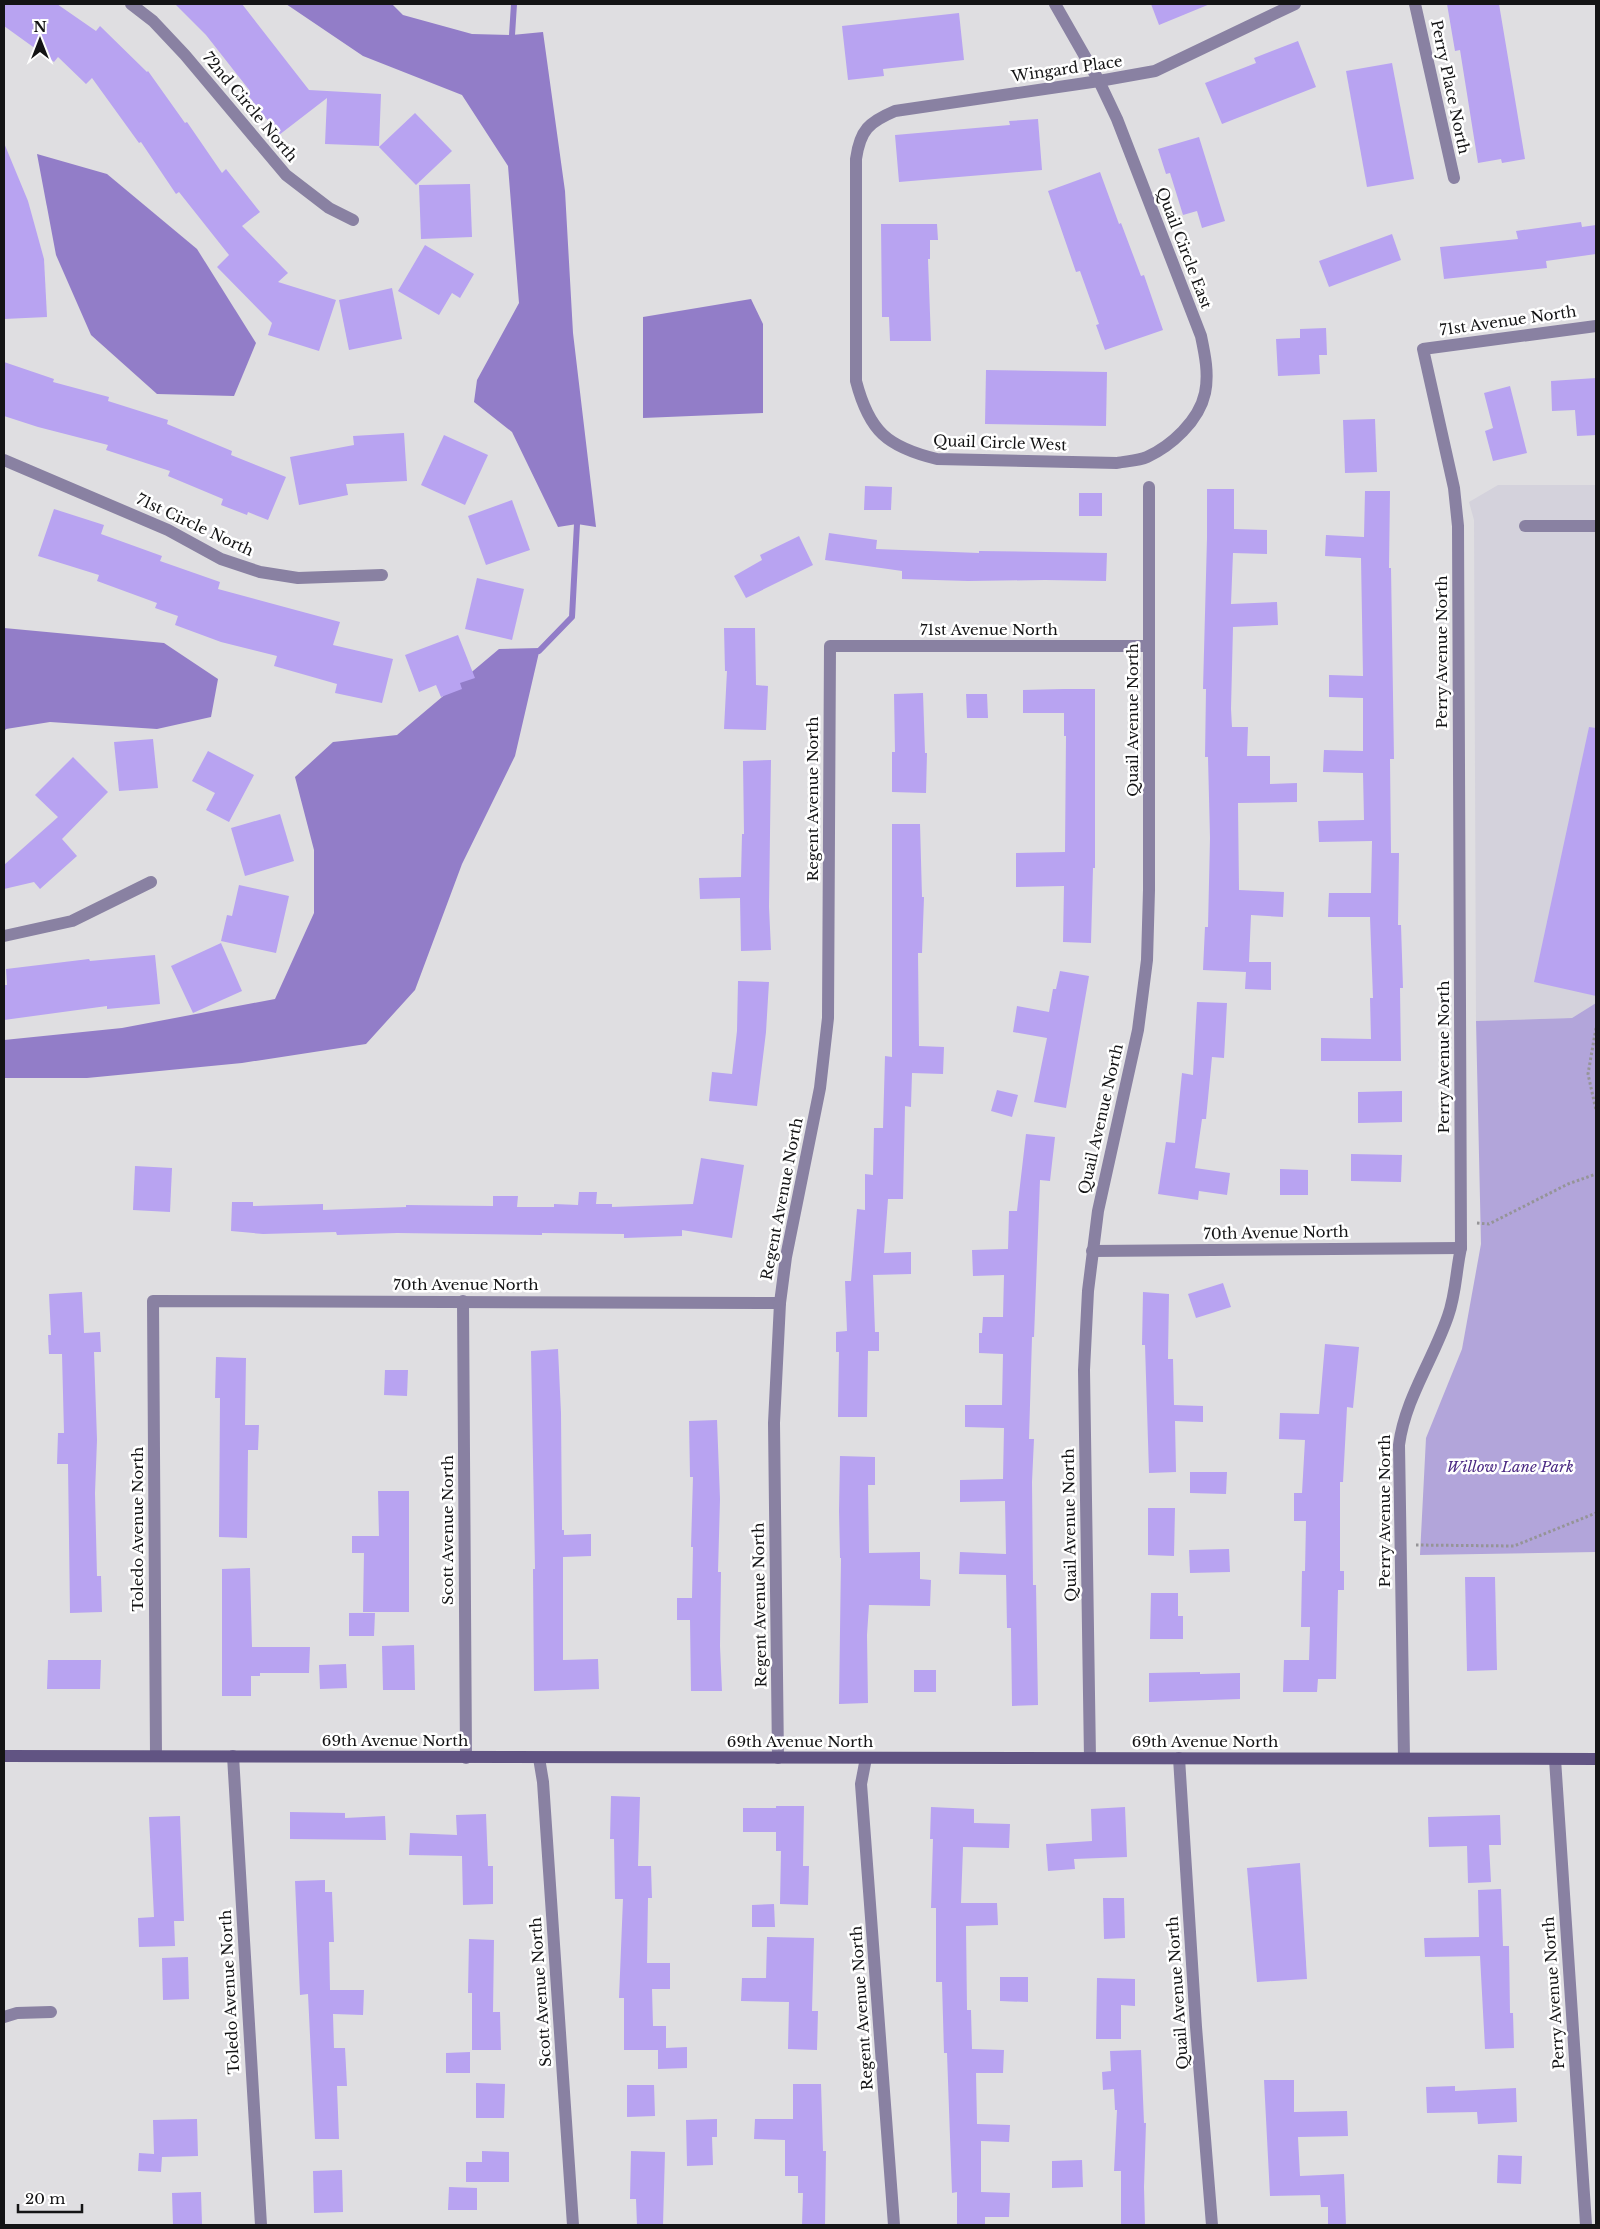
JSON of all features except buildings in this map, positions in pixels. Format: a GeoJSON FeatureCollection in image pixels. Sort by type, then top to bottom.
{"type":"FeatureCollection","features":[{"type":"Feature","properties":{"kind":"street","name":"72nd Circle North"},"geometry":{"type":"LineString","coordinates":[[131,4],[153,21],[185,55],[286,175],[329,208],[354,220]]}},
{"type":"Feature","properties":{"kind":"street","name":"Quail Circle East"},"geometry":{"type":"LineString","coordinates":[[1055,4],[1100,81],[1117,119],[1201,336],[1206,364],[1205,394],[1191,421],[1185,428]]}},
{"type":"Feature","properties":{"kind":"street","name":"Wingard Place"},"geometry":{"type":"LineString","coordinates":[[856,159],[858,143],[866,128],[880,117],[895,111],[1100,81],[1155,71],[1295,4]]}},
{"type":"Feature","properties":{"kind":"street","name":"Perry Place North"},"geometry":{"type":"LineString","coordinates":[[1415,4],[1454,178]]}},
{"type":"Feature","properties":{"kind":"street","name":"Quail Circle West"},"geometry":{"type":"LineString","coordinates":[[856,159],[856,381],[862,404],[874,425],[891,443],[914,454],[937,459],[1117,463],[1145,458],[1172,443],[1185,428]]}},
{"type":"Feature","properties":{"kind":"street","name":"71st Avenue North"},"geometry":{"type":"LineString","coordinates":[[1423,349],[1596,326]]}},
{"type":"Feature","properties":{"kind":"street","name":"Perry Avenue North"},"geometry":{"type":"LineString","coordinates":[[1404,1758],[1399,1467],[1402,1426],[1408,1406],[1449,1315],[1461,1248],[1458,526],[1454,488],[1423,349]]}},
{"type":"Feature","properties":{"kind":"street","name":"71st Circle North"},"geometry":{"type":"LineString","coordinates":[[4,460],[160,527],[221,559],[260,572],[298,578],[382,575]]}},
{"type":"Feature","properties":{"kind":"street","name":"Quail Avenue North"},"geometry":{"type":"LineString","coordinates":[[1090,1758],[1084,1370],[1092,1251],[1098,1211],[1138,1030],[1147,960],[1149,890],[1149,487]]}},
{"type":"Feature","properties":{"kind":"street"},"geometry":{"type":"LineString","coordinates":[[1524,526],[1596,526]]}},
{"type":"Feature","properties":{"kind":"street","name":"71st Avenue North"},"geometry":{"type":"LineString","coordinates":[[830,646],[1149,646]]}},
{"type":"Feature","properties":{"kind":"street","name":"Regent Avenue North"},"geometry":{"type":"LineString","coordinates":[[778,1758],[774,1423],[780,1303],[786,1257],[820,1088],[828,1018],[830,646]]}},
{"type":"Feature","properties":{"kind":"street"},"geometry":{"type":"LineString","coordinates":[[4,936],[72,921],[151,882]]}},
{"type":"Feature","properties":{"kind":"street","name":"70th Avenue North"},"geometry":{"type":"LineString","coordinates":[[1092,1251],[1461,1248]]}},
{"type":"Feature","properties":{"kind":"street","name":"70th Avenue North"},"geometry":{"type":"LineString","coordinates":[[153,1301],[780,1303]]}},
{"type":"Feature","properties":{"kind":"street","name":"Toledo Avenue North"},"geometry":{"type":"LineString","coordinates":[[153,1301],[156,1756]]}},
{"type":"Feature","properties":{"kind":"street","name":"Scott Avenue North"},"geometry":{"type":"LineString","coordinates":[[462,1301],[466,1758]]}},
{"type":"Feature","properties":{"kind":"street","name":"69th Avenue North"},"geometry":{"type":"LineString","coordinates":[[4,1756],[1596,1759]]}},
{"type":"Feature","properties":{"kind":"street","name":"Toledo Avenue North"},"geometry":{"type":"LineString","coordinates":[[233,1756],[260,2225]]}},
{"type":"Feature","properties":{"kind":"street","name":"Scott Avenue North"},"geometry":{"type":"LineString","coordinates":[[538,1758],[543,1782],[573,2225]]}},
{"type":"Feature","properties":{"kind":"street","name":"Regent Avenue North"},"geometry":{"type":"LineString","coordinates":[[866,1758],[862,1784],[894,2225]]}},
{"type":"Feature","properties":{"kind":"street","name":"Quail Avenue North"},"geometry":{"type":"LineString","coordinates":[[1179,1758],[1196,2027],[1212,2225]]}},
{"type":"Feature","properties":{"kind":"street","name":"Perry Avenue North"},"geometry":{"type":"LineString","coordinates":[[1555,1759],[1586,2225]]}},
{"type":"Feature","properties":{"kind":"street"},"geometry":{"type":"LineString","coordinates":[[4,2017],[17,2013],[51,2012]]}},
{"type":"Feature","properties":{"kind":"path"},"geometry":{"type":"LineString","coordinates":[[1596,1028],[1588,1074],[1596,1110]]}},
{"type":"Feature","properties":{"kind":"path"},"geometry":{"type":"LineString","coordinates":[[1461,1222],[1489,1224],[1568,1184],[1596,1174]]}},
{"type":"Feature","properties":{"kind":"path"},"geometry":{"type":"LineString","coordinates":[[1401,1545],[1514,1546],[1596,1513]]}},
{"type":"Feature","properties":{"kind":"shaded area"},"geometry":{"type":"Polygon","coordinates":[[[286,4],[392,4],[403,15],[472,34],[512,35],[543,32],[565,191],[573,333],[596,527],[577,524],[558,527],[512,432],[474,402],[477,380],[519,303],[508,166],[462,95],[363,56],[286,4]]]}},
{"type":"Feature","properties":{"kind":"shaded area"},"geometry":{"type":"Polygon","coordinates":[[[37,154],[107,174],[197,249],[256,343],[234,396],[157,394],[91,335],[56,255],[37,154]]]}},
{"type":"Feature","properties":{"kind":"shaded area"},"geometry":{"type":"Polygon","coordinates":[[[751,299],[763,324],[763,413],[643,418],[643,317],[751,299]]]}},
{"type":"Feature","properties":{"kind":"shaded area"},"geometry":{"type":"Polygon","coordinates":[[[1498,485],[1596,485],[1596,1003],[1572,1018],[1476,1021],[1474,520],[1469,502],[1498,485]]]}},
{"type":"Feature","properties":{"kind":"shaded area"},"geometry":{"type":"Polygon","coordinates":[[[4,628],[164,643],[218,679],[211,717],[157,729],[50,722],[6,729],[4,732],[4,628]]]}},
{"type":"Feature","properties":{"kind":"shaded area"},"geometry":{"type":"Polygon","coordinates":[[[540,648],[515,756],[462,864],[415,990],[366,1044],[242,1063],[87,1078],[4,1078],[4,1040],[122,1028],[275,999],[314,913],[314,850],[295,777],[333,742],[397,735],[499,649],[540,648]]]}},
{"type":"Feature","properties":{"kind":"green space","name":"Willow Lane Park"},"geometry":{"type":"Polygon","coordinates":[[[1596,1003],[1596,1552],[1420,1555],[1426,1438],[1462,1349],[1481,1244],[1476,1021],[1572,1018],[1596,1003]]]}},
{"type":"Feature","properties":{"kind":"waterway"},"geometry":{"type":"LineString","coordinates":[[512,35],[514,4]]}},
{"type":"Feature","properties":{"kind":"waterway"},"geometry":{"type":"LineString","coordinates":[[539,651],[572,617],[577,524]]}}]}
